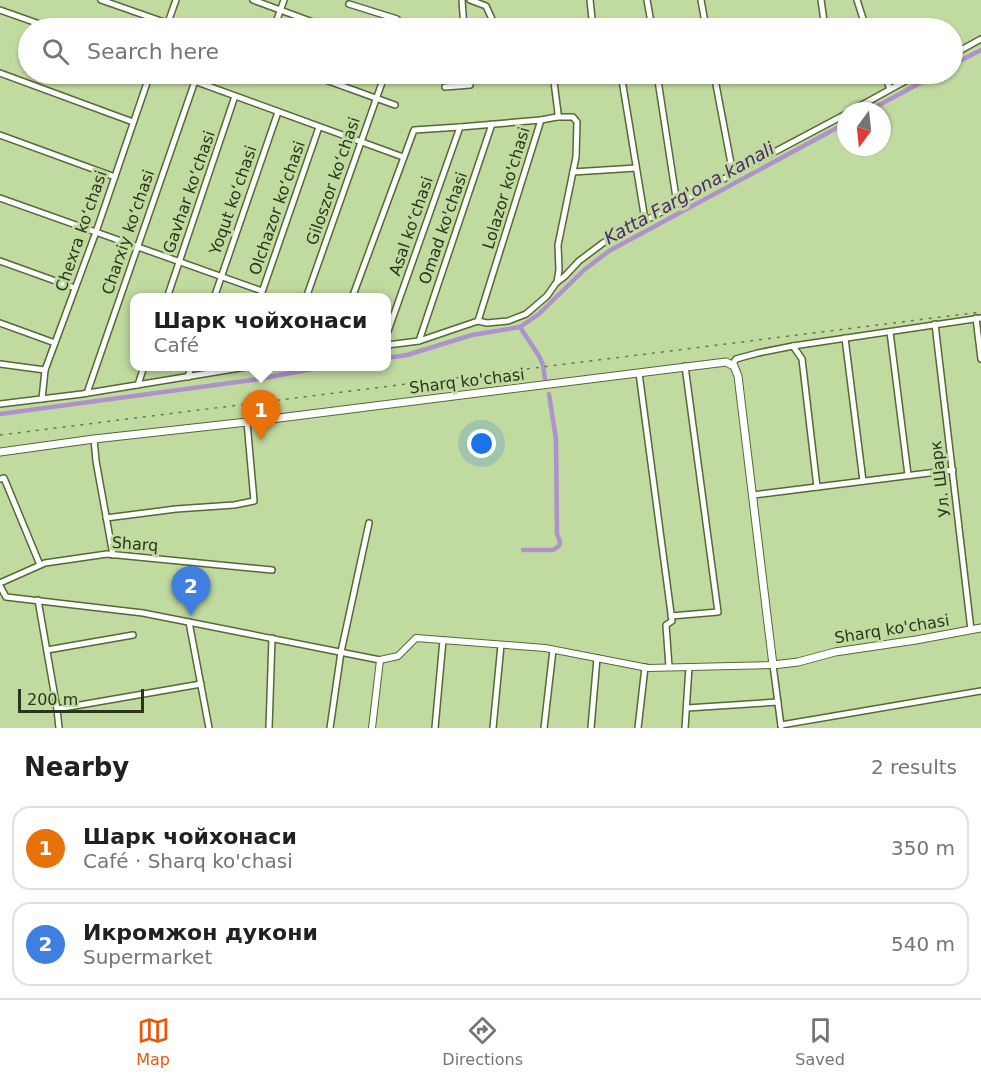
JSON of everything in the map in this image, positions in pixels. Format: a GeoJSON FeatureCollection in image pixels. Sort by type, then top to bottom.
{"type":"FeatureCollection","features":[{"type":"Feature","properties":{"kind":"main road","name":"Sharq ko'chasi"},"geometry":{"type":"LineString","coordinates":[[0,452],[685,366],[723,362],[732,364]]}},
{"type":"Feature","properties":{"kind":"main road"},"geometry":{"type":"LineString","coordinates":[[732,364],[738,376],[773,665]]}},
{"type":"Feature","properties":{"kind":"main road","name":"Sharq ko'chasi"},"geometry":{"type":"LineString","coordinates":[[773,665],[798,662],[835,652],[981,628]]}},
{"type":"Feature","properties":{"kind":"street"},"geometry":{"type":"LineString","coordinates":[[101,0],[147,18]]}},
{"type":"Feature","properties":{"kind":"street"},"geometry":{"type":"LineString","coordinates":[[170,18],[176,0]]}},
{"type":"Feature","properties":{"kind":"street"},"geometry":{"type":"LineString","coordinates":[[253,0],[302,18]]}},
{"type":"Feature","properties":{"kind":"street"},"geometry":{"type":"LineString","coordinates":[[277,18],[284,0]]}},
{"type":"Feature","properties":{"kind":"street"},"geometry":{"type":"LineString","coordinates":[[462,0],[463,18]]}},
{"type":"Feature","properties":{"kind":"street"},"geometry":{"type":"LineString","coordinates":[[470,0],[486,6],[491,18]]}},
{"type":"Feature","properties":{"kind":"street"},"geometry":{"type":"LineString","coordinates":[[590,0],[592,18]]}},
{"type":"Feature","properties":{"kind":"street"},"geometry":{"type":"LineString","coordinates":[[647,0],[650,18]]}},
{"type":"Feature","properties":{"kind":"street"},"geometry":{"type":"LineString","coordinates":[[701,0],[704,18]]}},
{"type":"Feature","properties":{"kind":"street"},"geometry":{"type":"LineString","coordinates":[[821,0],[824,18]]}},
{"type":"Feature","properties":{"kind":"street"},"geometry":{"type":"LineString","coordinates":[[856,0],[862,18]]}},
{"type":"Feature","properties":{"kind":"street"},"geometry":{"type":"LineString","coordinates":[[349,4],[394,18]]}},
{"type":"Feature","properties":{"kind":"street"},"geometry":{"type":"LineString","coordinates":[[0,10],[23,18]]}},
{"type":"Feature","properties":{"kind":"street"},"geometry":{"type":"LineString","coordinates":[[963,49],[981,39]]}},
{"type":"Feature","properties":{"kind":"street"},"geometry":{"type":"LineString","coordinates":[[0,81],[1,73],[18,79]]}},
{"type":"Feature","properties":{"kind":"street"},"geometry":{"type":"LineString","coordinates":[[31,84],[133,122]]}},
{"type":"Feature","properties":{"kind":"street","name":"Chexra koʻchasi"},"geometry":{"type":"LineString","coordinates":[[42,399],[45,370],[96,232],[146,84]]}},
{"type":"Feature","properties":{"kind":"street","name":"Charxiy koʻchasi"},"geometry":{"type":"LineString","coordinates":[[87,393],[194,84]]}},
{"type":"Feature","properties":{"kind":"street"},"geometry":{"type":"LineString","coordinates":[[203,84],[403,157]]}},
{"type":"Feature","properties":{"kind":"street"},"geometry":{"type":"LineString","coordinates":[[336,84],[394,105]]}},
{"type":"Feature","properties":{"kind":"street","name":"Giloszor koʻchasi"},"geometry":{"type":"LineString","coordinates":[[307,293],[381,84]]}},
{"type":"Feature","properties":{"kind":"street"},"geometry":{"type":"LineString","coordinates":[[445,87],[470,86],[470,84]]}},
{"type":"Feature","properties":{"kind":"street"},"geometry":{"type":"LineString","coordinates":[[554,84],[557,117],[573,117],[577,122],[576,157],[558,245],[559,270],[556,283]]}},
{"type":"Feature","properties":{"kind":"street"},"geometry":{"type":"LineString","coordinates":[[623,84],[645,220]]}},
{"type":"Feature","properties":{"kind":"street"},"geometry":{"type":"LineString","coordinates":[[659,84],[677,204]]}},
{"type":"Feature","properties":{"kind":"street"},"geometry":{"type":"LineString","coordinates":[[716,84],[733,174]]}},
{"type":"Feature","properties":{"kind":"street"},"geometry":{"type":"LineString","coordinates":[[888,84],[890,89]]}},
{"type":"Feature","properties":{"kind":"street"},"geometry":{"type":"LineString","coordinates":[[867,102],[899,84]]}},
{"type":"Feature","properties":{"kind":"street","name":"Gavhar koʻchasi"},"geometry":{"type":"LineString","coordinates":[[168,293],[235,96]]}},
{"type":"Feature","properties":{"kind":"street","name":"Yoqut koʻchasi"},"geometry":{"type":"LineString","coordinates":[[215,293],[278,112]]}},
{"type":"Feature","properties":{"kind":"street","name":"Lolazor ko'chasi"},"geometry":{"type":"LineString","coordinates":[[478,321],[541,120],[557,117]]}},
{"type":"Feature","properties":{"kind":"street"},"geometry":{"type":"LineString","coordinates":[[391,344],[419,340],[478,321],[487,323],[508,321],[526,315],[579,261],[603,243],[837,119]]}},
{"type":"Feature","properties":{"kind":"street"},"geometry":{"type":"LineString","coordinates":[[353,293],[414,129],[541,120]]}},
{"type":"Feature","properties":{"kind":"street","name":"Omad ko'chasi"},"geometry":{"type":"LineString","coordinates":[[419,340],[492,124]]}},
{"type":"Feature","properties":{"kind":"street","name":"Olchazor koʻchasi"},"geometry":{"type":"LineString","coordinates":[[262,291],[319,127]]}},
{"type":"Feature","properties":{"kind":"street","name":"Asal koʻchasi"},"geometry":{"type":"LineString","coordinates":[[391,323],[460,127]]}},
{"type":"Feature","properties":{"kind":"street"},"geometry":{"type":"LineString","coordinates":[[0,135],[115,177]]}},
{"type":"Feature","properties":{"kind":"street"},"geometry":{"type":"LineString","coordinates":[[573,172],[636,168]]}},
{"type":"Feature","properties":{"kind":"street"},"geometry":{"type":"LineString","coordinates":[[0,198],[262,291]]}},
{"type":"Feature","properties":{"kind":"street"},"geometry":{"type":"LineString","coordinates":[[0,261],[75,288]]}},
{"type":"Feature","properties":{"kind":"street"},"geometry":{"type":"LineString","coordinates":[[732,364],[736,359],[793,346],[978,318],[981,359]]}},
{"type":"Feature","properties":{"kind":"street"},"geometry":{"type":"LineString","coordinates":[[0,323],[55,343]]}},
{"type":"Feature","properties":{"kind":"street","name":"Ул. Шарк"},"geometry":{"type":"LineString","coordinates":[[935,324],[971,630]]}},
{"type":"Feature","properties":{"kind":"street"},"geometry":{"type":"LineString","coordinates":[[890,332],[908,475]]}},
{"type":"Feature","properties":{"kind":"street"},"geometry":{"type":"LineString","coordinates":[[844,338],[863,481]]}},
{"type":"Feature","properties":{"kind":"street"},"geometry":{"type":"LineString","coordinates":[[793,346],[802,358],[817,487]]}},
{"type":"Feature","properties":{"kind":"street"},"geometry":{"type":"LineString","coordinates":[[0,364],[45,370]]}},
{"type":"Feature","properties":{"kind":"street"},"geometry":{"type":"LineString","coordinates":[[671,616],[718,612],[685,366]]}},
{"type":"Feature","properties":{"kind":"street"},"geometry":{"type":"LineString","coordinates":[[138,385],[142,371]]}},
{"type":"Feature","properties":{"kind":"street"},"geometry":{"type":"LineString","coordinates":[[188,377],[190,371]]}},
{"type":"Feature","properties":{"kind":"street"},"geometry":{"type":"LineString","coordinates":[[0,404],[87,393],[219,371]]}},
{"type":"Feature","properties":{"kind":"street"},"geometry":{"type":"LineString","coordinates":[[639,373],[672,621],[666,625],[669,667]]}},
{"type":"Feature","properties":{"kind":"street"},"geometry":{"type":"LineString","coordinates":[[106,519],[254,501],[247,422]]}},
{"type":"Feature","properties":{"kind":"street"},"geometry":{"type":"LineString","coordinates":[[94,439],[113,555]]}},
{"type":"Feature","properties":{"kind":"street"},"geometry":{"type":"LineString","coordinates":[[753,495],[953,470]]}},
{"type":"Feature","properties":{"kind":"street"},"geometry":{"type":"LineString","coordinates":[[0,479],[4,478],[40,565]]}},
{"type":"Feature","properties":{"kind":"street"},"geometry":{"type":"LineString","coordinates":[[330,728],[341,652],[369,523]]}},
{"type":"Feature","properties":{"kind":"street","name":"Sharq"},"geometry":{"type":"LineString","coordinates":[[0,585],[40,565],[107,555],[272,570]]}},
{"type":"Feature","properties":{"kind":"street"},"geometry":{"type":"LineString","coordinates":[[0,585],[6,597],[143,613],[380,660],[398,656],[416,638],[553,650],[645,667],[773,665],[781,726],[981,691]]}},
{"type":"Feature","properties":{"kind":"street"},"geometry":{"type":"LineString","coordinates":[[38,600],[59,728]]}},
{"type":"Feature","properties":{"kind":"street"},"geometry":{"type":"LineString","coordinates":[[189,622],[209,728]]}},
{"type":"Feature","properties":{"kind":"street"},"geometry":{"type":"LineString","coordinates":[[47,650],[133,635]]}},
{"type":"Feature","properties":{"kind":"street"},"geometry":{"type":"LineString","coordinates":[[269,728],[272,638]]}},
{"type":"Feature","properties":{"kind":"street"},"geometry":{"type":"LineString","coordinates":[[435,728],[443,640]]}},
{"type":"Feature","properties":{"kind":"street"},"geometry":{"type":"LineString","coordinates":[[493,728],[501,645]]}},
{"type":"Feature","properties":{"kind":"street"},"geometry":{"type":"LineString","coordinates":[[544,728],[553,650]]}},
{"type":"Feature","properties":{"kind":"street"},"geometry":{"type":"LineString","coordinates":[[591,728],[597,658]]}},
{"type":"Feature","properties":{"kind":"street"},"geometry":{"type":"LineString","coordinates":[[372,728],[380,660]]}},
{"type":"Feature","properties":{"kind":"street"},"geometry":{"type":"LineString","coordinates":[[638,728],[645,667]]}},
{"type":"Feature","properties":{"kind":"street"},"geometry":{"type":"LineString","coordinates":[[685,728],[689,667]]}},
{"type":"Feature","properties":{"kind":"street"},"geometry":{"type":"LineString","coordinates":[[57,710],[201,684]]}},
{"type":"Feature","properties":{"kind":"street"},"geometry":{"type":"LineString","coordinates":[[687,708],[778,702]]}},
{"type":"Feature","properties":{"kind":"waterway","name":"Katta Farg'ona kanali"},"geometry":{"type":"LineString","coordinates":[[963,59],[981,50]]}},
{"type":"Feature","properties":{"kind":"waterway","name":"Katta Farg'ona kanali"},"geometry":{"type":"LineString","coordinates":[[885,102],[918,84]]}},
{"type":"Feature","properties":{"kind":"waterway","name":"Katta Farg'ona kanali"},"geometry":{"type":"LineString","coordinates":[[391,357],[407,355],[472,335],[520,327],[539,314],[584,270],[609,251],[837,128]]}},
{"type":"Feature","properties":{"kind":"waterway"},"geometry":{"type":"LineString","coordinates":[[520,327],[539,356],[545,379]]}},
{"type":"Feature","properties":{"kind":"waterway","name":"Katta Farg'ona kanali"},"geometry":{"type":"LineString","coordinates":[[0,414],[259,379],[302,371]]}},
{"type":"Feature","properties":{"kind":"waterway"},"geometry":{"type":"LineString","coordinates":[[523,550],[553,550],[559,546],[560,542],[557,534],[556,439],[549,394]]}},
{"type":"Feature","properties":{"kind":"railway"},"geometry":{"type":"LineString","coordinates":[[0,435],[981,312]]}},
{"type":"Feature","properties":{"kind":"place","name":"Шарк чойхонаси"},"geometry":{"type":"Point","coordinates":[261,440]}},
{"type":"Feature","properties":{"kind":"place","name":"Икромжон дукони"},"geometry":{"type":"Point","coordinates":[191,616]}}]}
